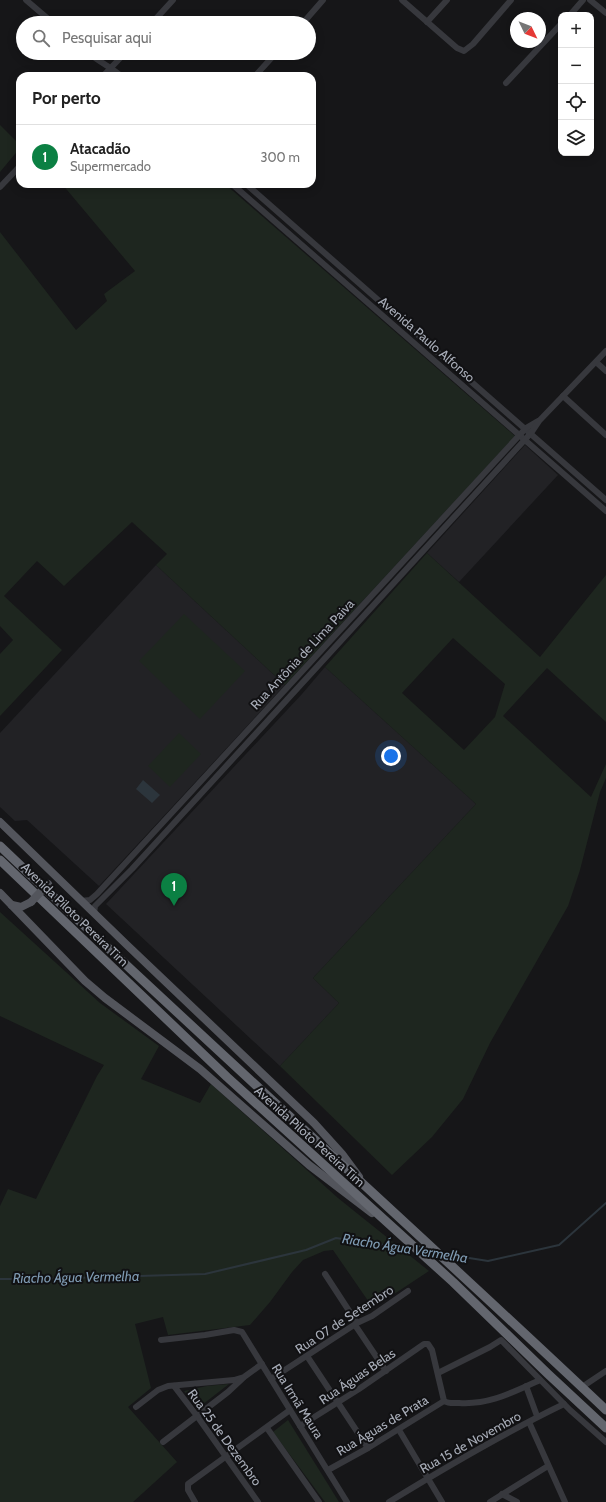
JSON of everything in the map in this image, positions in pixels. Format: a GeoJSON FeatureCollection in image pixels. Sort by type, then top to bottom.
{"type":"FeatureCollection","features":[{"type":"Feature","properties":{"kind":"highway","name":"Avenida Piloto Pereira Tim"},"geometry":{"type":"LineString","coordinates":[[0,846],[606,1410]]}},
{"type":"Feature","properties":{"kind":"highway","name":"Avenida Piloto Pereira Tim"},"geometry":{"type":"LineString","coordinates":[[0,860],[227,1077],[423,1254],[606,1428]]}},
{"type":"Feature","properties":{"kind":"main road"},"geometry":{"type":"LineString","coordinates":[[0,822],[314,1123],[342,1154],[368,1188]]}},
{"type":"Feature","properties":{"kind":"main road"},"geometry":{"type":"LineString","coordinates":[[12,905],[25,907],[31,902],[52,878],[48,869]]}},
{"type":"Feature","properties":{"kind":"main road"},"geometry":{"type":"LineString","coordinates":[[0,893],[34,930],[85,981],[105,998],[200,1069],[309,1165],[393,1228]]}},
{"type":"Feature","properties":{"kind":"street"},"geometry":{"type":"LineString","coordinates":[[26,0],[45,16]]}},
{"type":"Feature","properties":{"kind":"street"},"geometry":{"type":"LineString","coordinates":[[158,16],[173,0]]}},
{"type":"Feature","properties":{"kind":"street"},"geometry":{"type":"LineString","coordinates":[[309,16],[323,0]]}},
{"type":"Feature","properties":{"kind":"street"},"geometry":{"type":"LineString","coordinates":[[402,0],[459,50],[466,51],[511,0]]}},
{"type":"Feature","properties":{"kind":"street"},"geometry":{"type":"LineString","coordinates":[[427,22],[447,0]]}},
{"type":"Feature","properties":{"kind":"street"},"geometry":{"type":"LineString","coordinates":[[573,12],[583,0]]}},
{"type":"Feature","properties":{"kind":"street"},"geometry":{"type":"LineString","coordinates":[[590,0],[606,13]]}},
{"type":"Feature","properties":{"kind":"street"},"geometry":{"type":"LineString","coordinates":[[506,83],[558,27]]}},
{"type":"Feature","properties":{"kind":"street"},"geometry":{"type":"LineString","coordinates":[[97,60],[116,72]]}},
{"type":"Feature","properties":{"kind":"street"},"geometry":{"type":"LineString","coordinates":[[108,72],[118,60]]}},
{"type":"Feature","properties":{"kind":"street"},"geometry":{"type":"LineString","coordinates":[[259,72],[270,60]]}},
{"type":"Feature","properties":{"kind":"street"},"geometry":{"type":"LineString","coordinates":[[99,62],[104,72]]}},
{"type":"Feature","properties":{"kind":"street"},"geometry":{"type":"LineString","coordinates":[[0,187],[16,170]]}},
{"type":"Feature","properties":{"kind":"street","name":"Avenida Paulo Alfonso"},"geometry":{"type":"LineString","coordinates":[[237,188],[606,511]]}},
{"type":"Feature","properties":{"kind":"street","name":"Avenida Paulo Alfonso"},"geometry":{"type":"LineString","coordinates":[[251,188],[605,498]]}},
{"type":"Feature","properties":{"kind":"street"},"geometry":{"type":"LineString","coordinates":[[390,321],[395,314]]}},
{"type":"Feature","properties":{"kind":"street","name":"Rua Antônia de Lima Paiva"},"geometry":{"type":"LineString","coordinates":[[94,913],[95,906],[144,856],[528,430],[539,421],[606,351]]}},
{"type":"Feature","properties":{"kind":"street"},"geometry":{"type":"LineString","coordinates":[[596,362],[606,371]]}},
{"type":"Feature","properties":{"kind":"street"},"geometry":{"type":"LineString","coordinates":[[563,396],[606,435]]}},
{"type":"Feature","properties":{"kind":"street","name":"Rua Antônia de Lima Paiva"},"geometry":{"type":"LineString","coordinates":[[81,901],[88,901],[92,899],[192,789],[522,437]]}},
{"type":"Feature","properties":{"kind":"street"},"geometry":{"type":"LineString","coordinates":[[563,473],[568,466]]}},
{"type":"Feature","properties":{"kind":"street"},"geometry":{"type":"LineString","coordinates":[[598,504],[605,498]]}},
{"type":"Feature","properties":{"kind":"street"},"geometry":{"type":"LineString","coordinates":[[192,789],[199,795]]}},
{"type":"Feature","properties":{"kind":"street"},"geometry":{"type":"LineString","coordinates":[[137,850],[144,856]]}},
{"type":"Feature","properties":{"kind":"street"},"geometry":{"type":"LineString","coordinates":[[325,1274],[386,1371]]}},
{"type":"Feature","properties":{"kind":"street","name":"Rua 07 de Setembro"},"geometry":{"type":"LineString","coordinates":[[271,1378],[356,1324],[372,1316],[408,1291]]}},
{"type":"Feature","properties":{"kind":"street","name":"Rua Irmã Maura"},"geometry":{"type":"LineString","coordinates":[[161,1340],[234,1330],[242,1332],[347,1502]]}},
{"type":"Feature","properties":{"kind":"street"},"geometry":{"type":"LineString","coordinates":[[444,1401],[438,1373],[501,1340],[564,1404],[606,1442]]}},
{"type":"Feature","properties":{"kind":"street","name":"Rua Águas Belas"},"geometry":{"type":"LineString","coordinates":[[300,1426],[337,1404],[417,1348],[426,1344],[432,1350],[438,1373]]}},
{"type":"Feature","properties":{"kind":"street"},"geometry":{"type":"LineString","coordinates":[[307,1356],[337,1404],[368,1448]]}},
{"type":"Feature","properties":{"kind":"street"},"geometry":{"type":"LineString","coordinates":[[163,1442],[262,1364]]}},
{"type":"Feature","properties":{"kind":"street"},"geometry":{"type":"LineString","coordinates":[[582,1387],[606,1371]]}},
{"type":"Feature","properties":{"kind":"street"},"geometry":{"type":"LineString","coordinates":[[136,1406],[158,1390],[168,1386],[234,1380],[244,1377]]}},
{"type":"Feature","properties":{"kind":"street","name":"Rua Águas de Prata"},"geometry":{"type":"LineString","coordinates":[[328,1470],[399,1430],[444,1401],[448,1403],[476,1404],[511,1394],[540,1380]]}},
{"type":"Feature","properties":{"kind":"street","name":"Rua 25 de Dezembro"},"geometry":{"type":"LineString","coordinates":[[174,1386],[227,1457],[258,1502]]}},
{"type":"Feature","properties":{"kind":"street"},"geometry":{"type":"LineString","coordinates":[[526,1386],[538,1416]]}},
{"type":"Feature","properties":{"kind":"street","name":"Rua 15 de Novembro"},"geometry":{"type":"LineString","coordinates":[[388,1502],[427,1478],[538,1416],[564,1404]]}},
{"type":"Feature","properties":{"kind":"street"},"geometry":{"type":"LineString","coordinates":[[196,1502],[188,1490],[188,1486],[200,1474],[227,1457],[290,1410]]}},
{"type":"Feature","properties":{"kind":"street"},"geometry":{"type":"LineString","coordinates":[[528,1422],[565,1502]]}},
{"type":"Feature","properties":{"kind":"street"},"geometry":{"type":"LineString","coordinates":[[267,1428],[318,1502]]}},
{"type":"Feature","properties":{"kind":"street"},"geometry":{"type":"LineString","coordinates":[[399,1430],[442,1502]]}},
{"type":"Feature","properties":{"kind":"street"},"geometry":{"type":"LineString","coordinates":[[490,1502],[548,1466]]}},
{"type":"Feature","properties":{"kind":"street"},"geometry":{"type":"LineString","coordinates":[[502,1494],[517,1502]]}},
{"type":"Feature","properties":{"kind":"shaded area"},"geometry":{"type":"Polygon","coordinates":[[[0,125],[16,141],[16,153],[0,172],[0,125]]]}},
{"type":"Feature","properties":{"kind":"shaded area"},"geometry":{"type":"Polygon","coordinates":[[[65,188],[230,188],[515,436],[285,685],[156,565],[167,554],[132,522],[64,586],[37,561],[4,596],[62,650],[0,716],[0,654],[13,640],[0,626],[0,232],[76,330],[107,301],[104,294],[135,271],[65,188]]]}},
{"type":"Feature","properties":{"kind":"shaded area"},"geometry":{"type":"Polygon","coordinates":[[[525,445],[558,475],[459,582],[427,553],[525,445]]]}},
{"type":"Feature","properties":{"kind":"shaded area"},"geometry":{"type":"Polygon","coordinates":[[[427,553],[540,657],[606,575],[606,722],[547,668],[503,716],[591,797],[606,764],[606,778],[600,792],[580,870],[568,906],[490,1043],[463,1099],[432,1137],[392,1175],[280,1066],[339,1003],[313,978],[476,804],[325,667],[427,553]],[[453,638],[402,693],[464,750],[495,717],[505,684],[453,638]]]}},
{"type":"Feature","properties":{"kind":"shaded area"},"geometry":{"type":"Polygon","coordinates":[[[156,565],[285,685],[99,886],[27,820],[15,821],[0,807],[0,733],[156,565]]]}},
{"type":"Feature","properties":{"kind":"shaded area"},"geometry":{"type":"Polygon","coordinates":[[[184,614],[245,671],[200,719],[139,661],[184,614]]]}},
{"type":"Feature","properties":{"kind":"shaded area"},"geometry":{"type":"Polygon","coordinates":[[[325,667],[476,804],[313,978],[339,1003],[280,1066],[106,904],[302,694],[325,667]]]}},
{"type":"Feature","properties":{"kind":"shaded area"},"geometry":{"type":"Polygon","coordinates":[[[179,733],[201,754],[170,787],[148,766],[179,733]]]}},
{"type":"Feature","properties":{"kind":"shaded area"},"geometry":{"type":"Polygon","coordinates":[[[143,780],[160,795],[152,803],[136,789],[143,780]]]}},
{"type":"Feature","properties":{"kind":"shaded area"},"geometry":{"type":"Polygon","coordinates":[[[0,912],[100,1003],[159,1046],[141,1079],[200,1103],[211,1084],[338,1198],[429,1271],[373,1308],[333,1250],[324,1251],[303,1260],[250,1325],[168,1335],[163,1317],[135,1324],[151,1388],[128,1407],[177,1462],[133,1502],[0,1502],[0,1206],[8,1189],[36,1199],[97,1076],[104,1065],[0,1016],[0,912]]]}},
{"type":"Feature","properties":{"kind":"shaded area"},"geometry":{"type":"Polygon","coordinates":[[[229,1384],[198,1408],[184,1391],[207,1386],[229,1384]]]}},
{"type":"Feature","properties":{"kind":"shaded area"},"geometry":{"type":"Polygon","coordinates":[[[288,1420],[339,1502],[325,1502],[273,1432],[288,1420]]]}},
{"type":"Feature","properties":{"kind":"waterway","name":"Riacho Água Vermelha"},"geometry":{"type":"LineString","coordinates":[[444,1254],[488,1261],[559,1245],[606,1203]]}},
{"type":"Feature","properties":{"kind":"waterway","name":"Riacho Água Vermelha"},"geometry":{"type":"LineString","coordinates":[[0,1279],[205,1274],[306,1250],[336,1238],[412,1249]]}},
{"type":"Feature","properties":{"kind":"place","name":"Atacadão"},"geometry":{"type":"Point","coordinates":[174,906]}}]}
